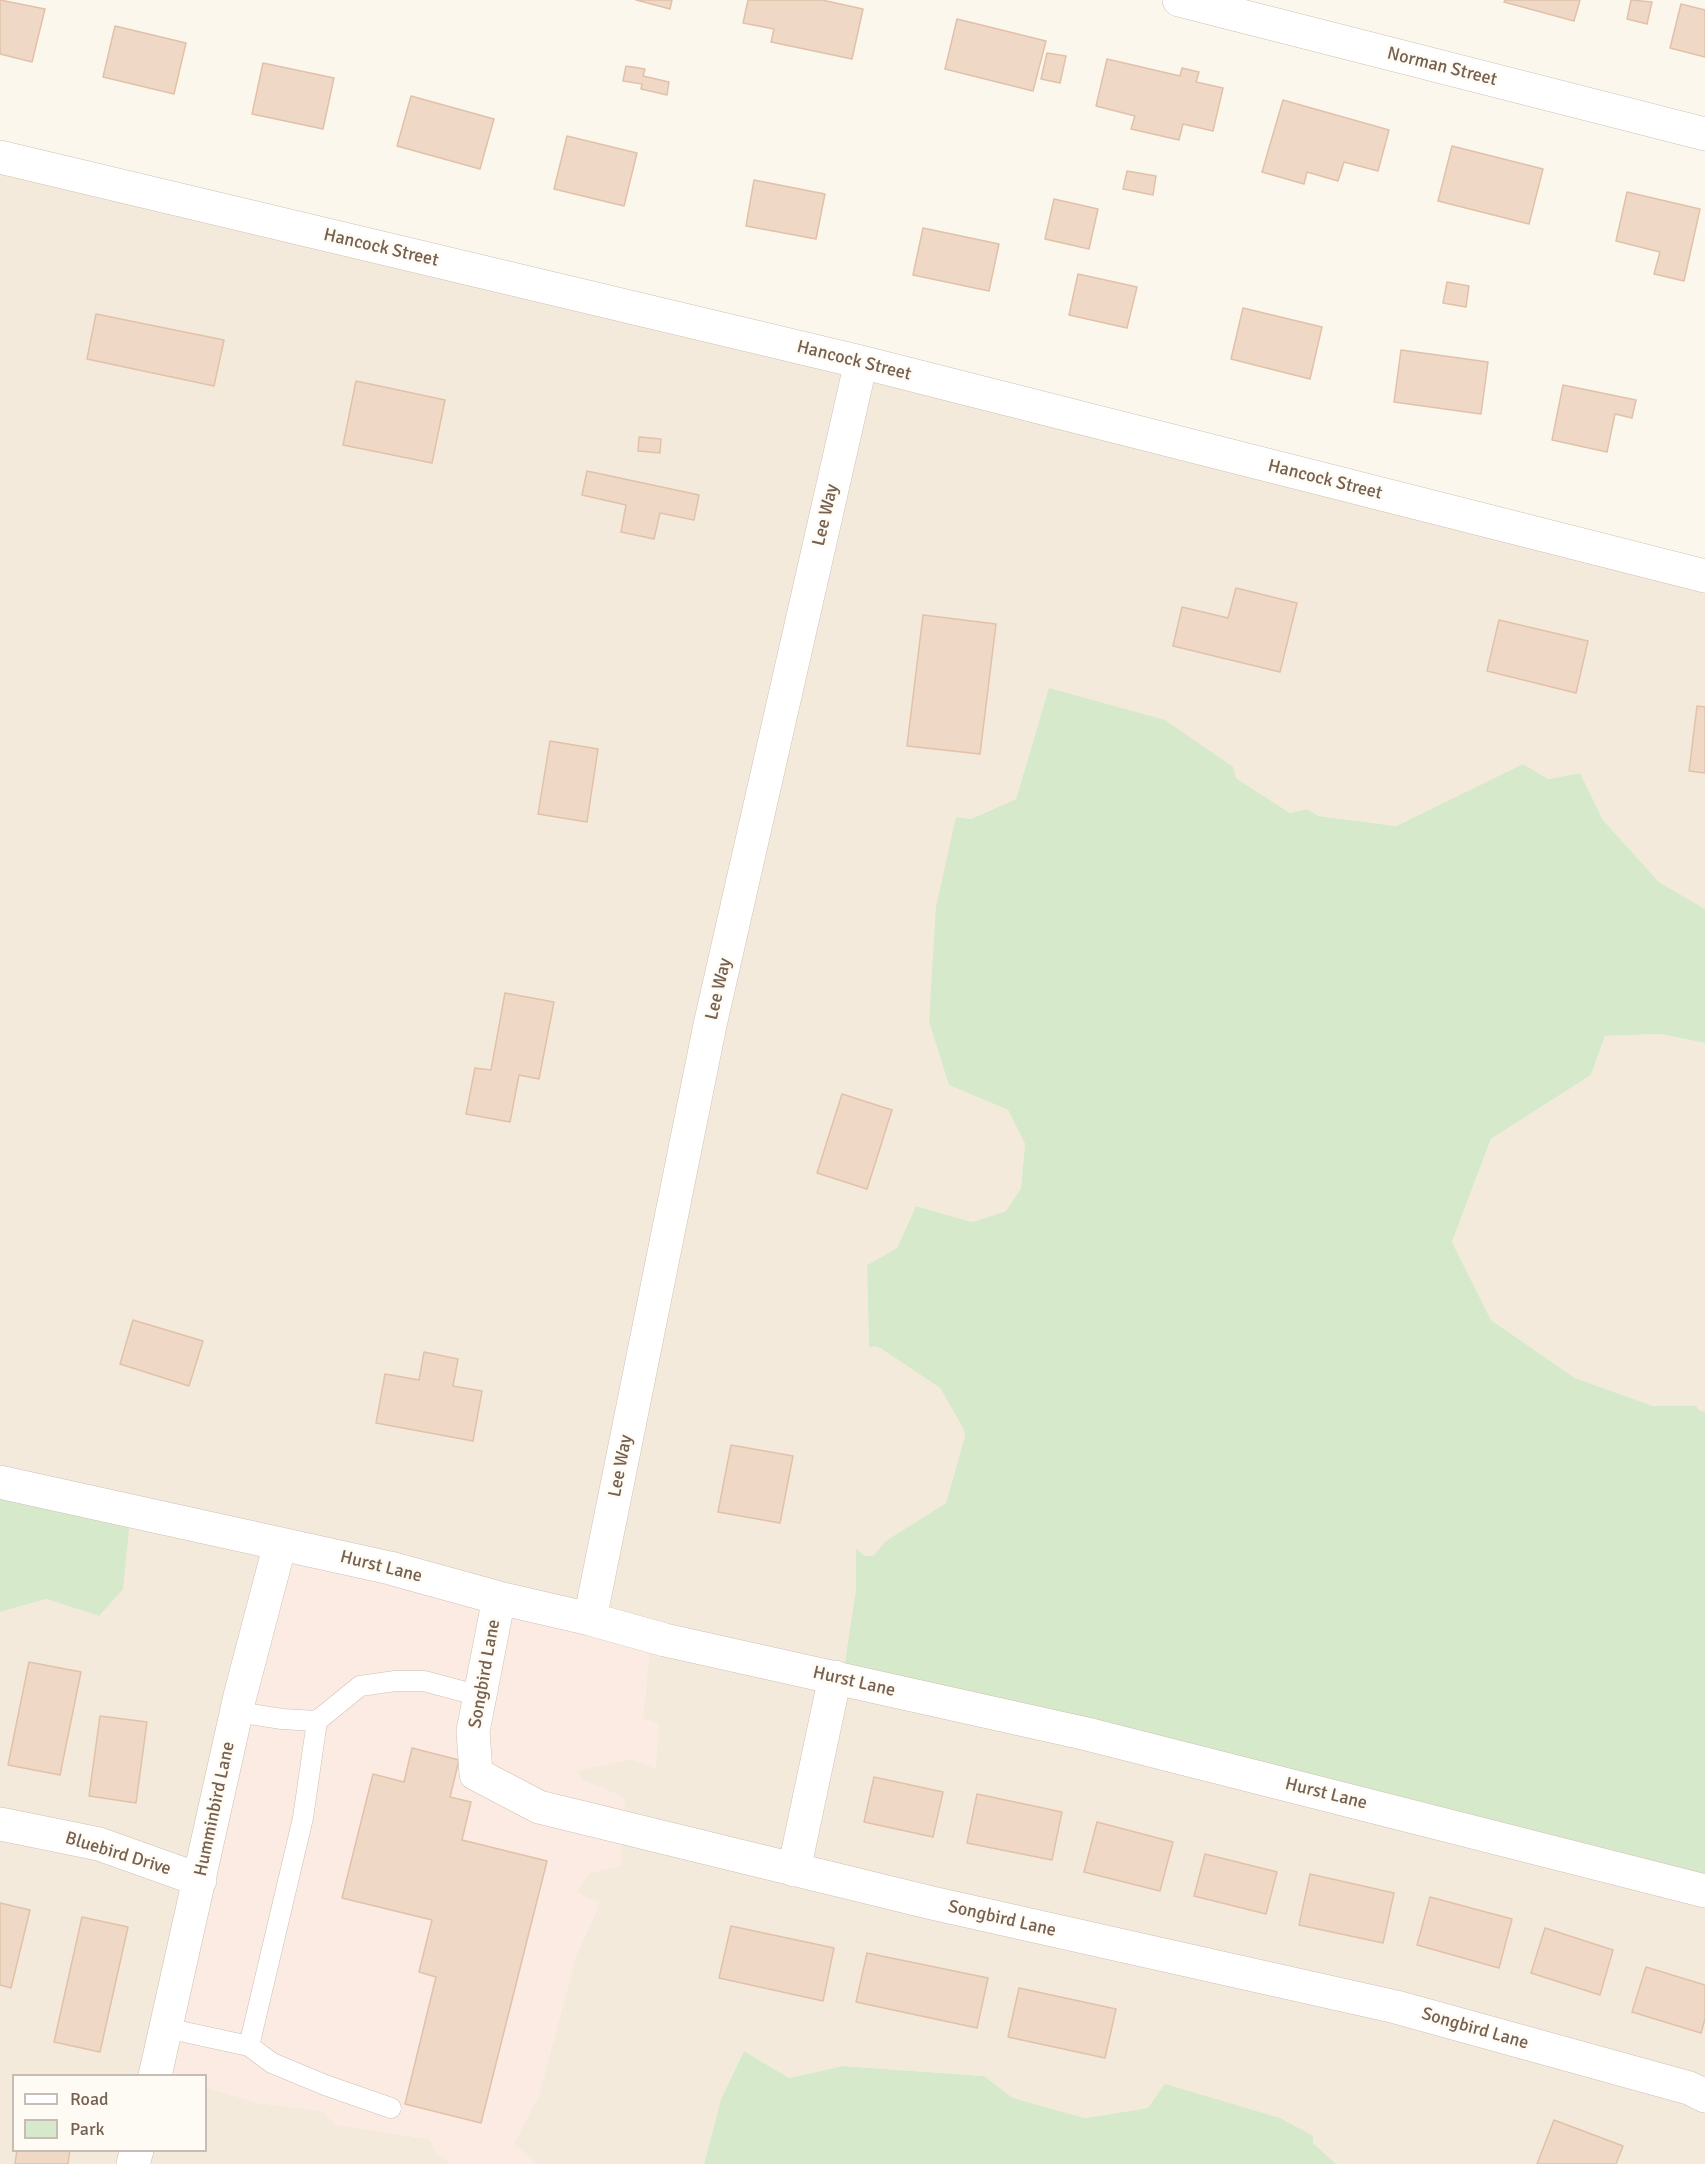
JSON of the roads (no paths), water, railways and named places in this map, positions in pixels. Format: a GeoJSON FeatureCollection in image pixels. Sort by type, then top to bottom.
{"type":"FeatureCollection","features":[{"type":"Feature","properties":{"kind":"street","name":"Norman Street"},"geometry":{"type":"LineString","coordinates":[[1179,0],[1705,134]]}},
{"type":"Feature","properties":{"kind":"street","name":"Hancock Street"},"geometry":{"type":"LineString","coordinates":[[0,157],[861,362],[1704,573]]}},
{"type":"Feature","properties":{"kind":"street","name":"Lee Way"},"geometry":{"type":"LineString","coordinates":[[590,1619],[710,1025],[861,362]]}},
{"type":"Feature","properties":{"kind":"street","name":"Hurst Lane"},"geometry":{"type":"LineString","coordinates":[[0,1482],[390,1568],[665,1640],[1110,1739],[1705,1891]]}},
{"type":"Feature","properties":{"kind":"street","name":"Humminbird Lane"},"geometry":{"type":"LineString","coordinates":[[155,2074],[237,1712],[280,1544]]}},
{"type":"Feature","properties":{"kind":"street","name":"Songbird Lane"},"geometry":{"type":"LineString","coordinates":[[499,1598],[473,1731],[476,1774],[538,1807],[932,1903],[1395,2007],[1689,2088],[1705,2096]]}},
{"type":"Feature","properties":{"kind":"street"},"geometry":{"type":"LineString","coordinates":[[794,1870],[835,1677]]}},
{"type":"Feature","properties":{"kind":"street","name":"Bluebird Drive"},"geometry":{"type":"LineString","coordinates":[[0,1824],[99,1844],[200,1880]]}},
{"type":"Feature","properties":{"kind":"lane"},"geometry":{"type":"LineString","coordinates":[[237,1712],[282,1719],[317,1721],[360,1686],[395,1681],[424,1681],[480,1696]]}},
{"type":"Feature","properties":{"kind":"lane"},"geometry":{"type":"LineString","coordinates":[[249,2046],[303,1818],[317,1721]]}},
{"type":"Feature","properties":{"kind":"lane"},"geometry":{"type":"LineString","coordinates":[[166,2028],[249,2046],[272,2063],[325,2085],[391,2108]]}}]}
